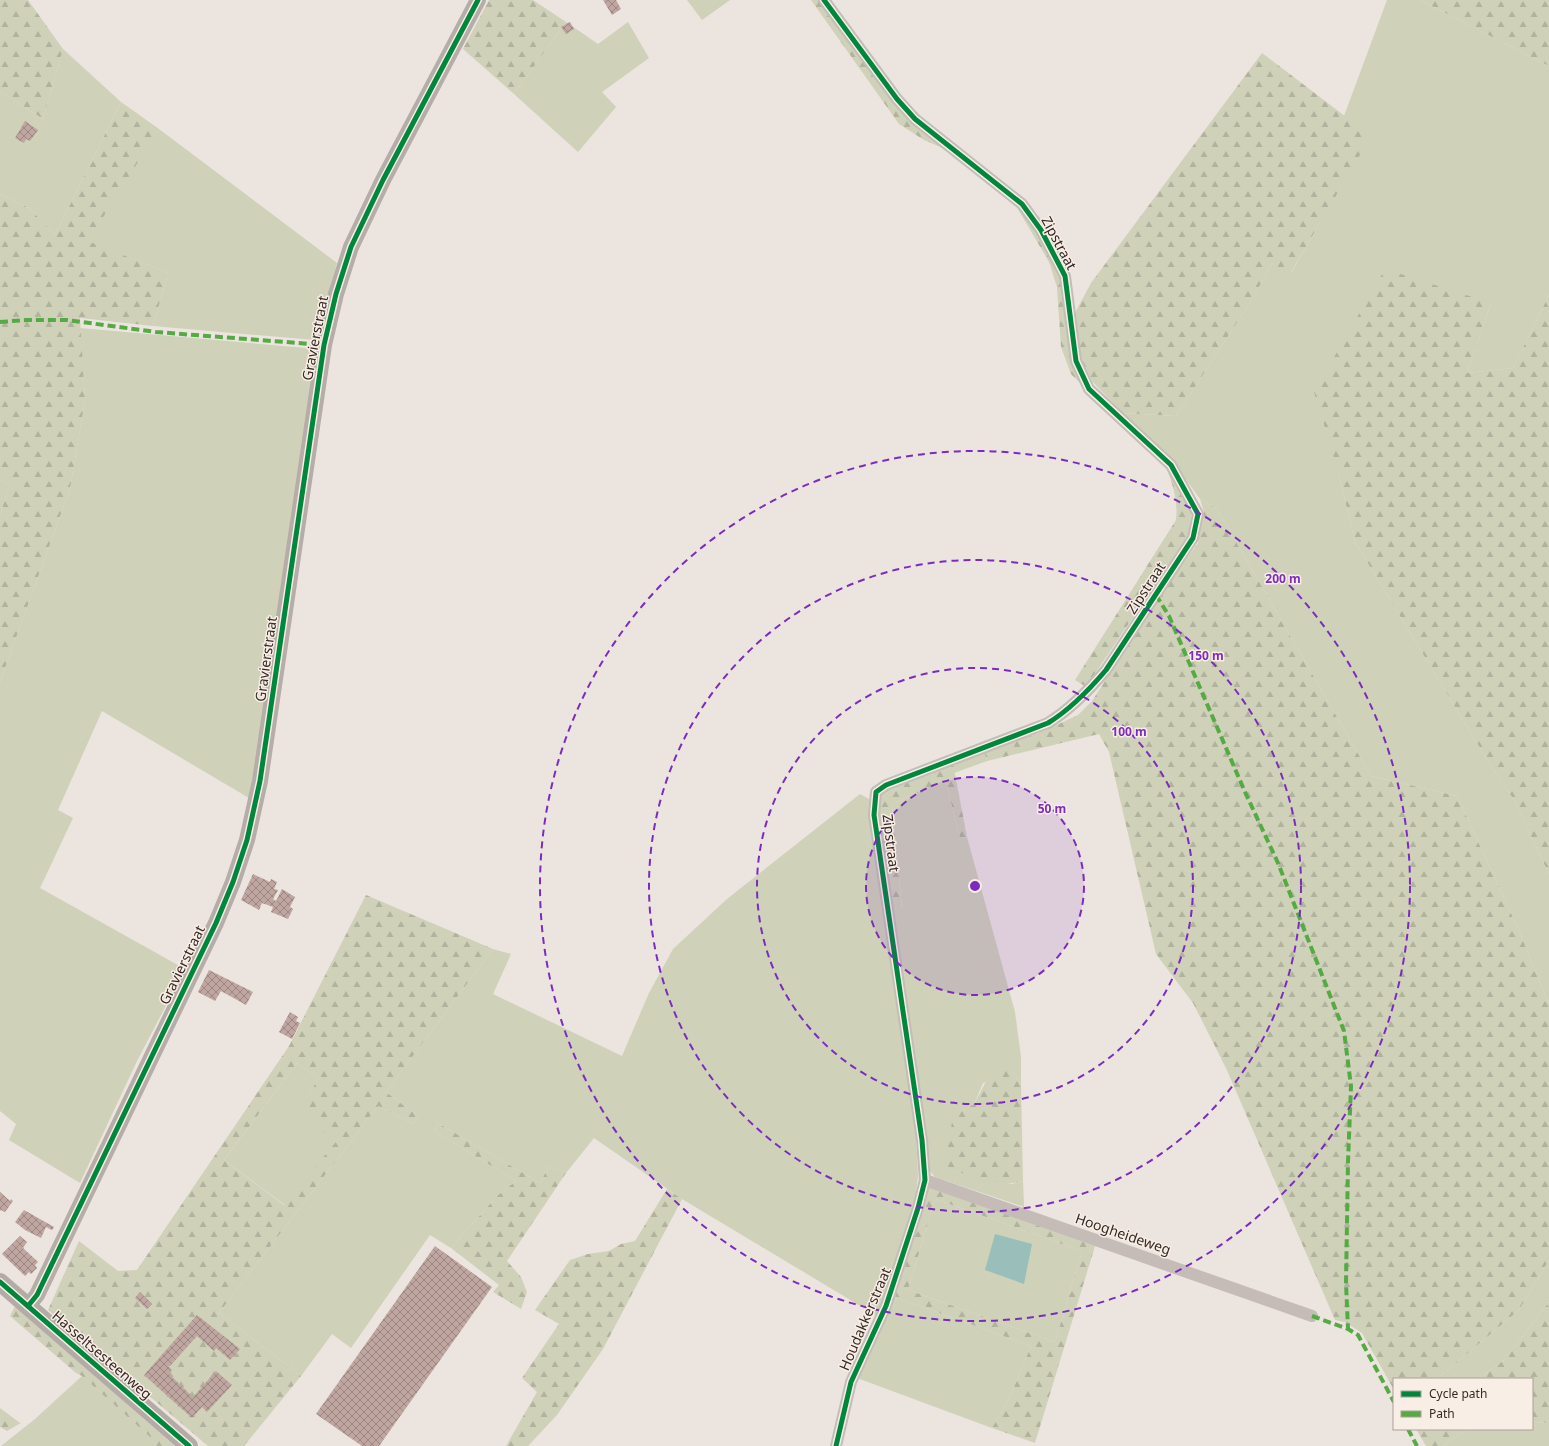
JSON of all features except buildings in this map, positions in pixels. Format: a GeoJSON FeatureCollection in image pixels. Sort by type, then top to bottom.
{"type":"FeatureCollection","features":[{"type":"Feature","properties":{"kind":"main road","name":"Hasseltsesteenweg"},"geometry":{"type":"LineString","coordinates":[[0,1282],[189,1446]]}},
{"type":"Feature","properties":{"kind":"street","name":"Gravierstraat"},"geometry":{"type":"LineString","coordinates":[[28,1306],[37,1296],[233,882],[247,840],[260,781],[324,346],[336,294],[351,247],[383,180],[478,0]]}},
{"type":"Feature","properties":{"kind":"street","name":"Zipstraat"},"geometry":{"type":"LineString","coordinates":[[824,0],[897,99],[915,119],[1022,204],[1041,230],[1065,276],[1076,361],[1089,389],[1171,465],[1198,514],[1193,538],[1106,670],[1092,688],[1061,715],[1048,723],[886,785],[876,792],[874,815],[922,1140],[924,1180]]}},
{"type":"Feature","properties":{"kind":"street","name":"Hoogheideweg"},"geometry":{"type":"LineString","coordinates":[[924,1180],[1312,1316]]}},
{"type":"Feature","properties":{"kind":"street","name":"Houdakkerstraat"},"geometry":{"type":"LineString","coordinates":[[836,1446],[851,1382],[886,1306],[896,1279],[924,1180]]}},
{"type":"Feature","properties":{"kind":"green space"},"geometry":{"type":"Polygon","coordinates":[[[0,0],[28,0],[63,49],[43,119],[0,91],[0,0]]]}},
{"type":"Feature","properties":{"kind":"green space"},"geometry":{"type":"Polygon","coordinates":[[[489,0],[533,0],[566,22],[514,94],[463,49],[489,0]]]}},
{"type":"Feature","properties":{"kind":"green space"},"geometry":{"type":"Polygon","coordinates":[[[687,0],[730,0],[702,20],[687,0]]]}},
{"type":"Feature","properties":{"kind":"green space"},"geometry":{"type":"Polygon","coordinates":[[[811,0],[820,0],[945,149],[924,140],[899,124],[811,0]]]}},
{"type":"Feature","properties":{"kind":"green space"},"geometry":{"type":"Polygon","coordinates":[[[1387,0],[1420,0],[1549,66],[1549,295],[1513,368],[1467,373],[1491,303],[1338,471],[1355,542],[1489,763],[1514,800],[1549,874],[1549,1005],[1521,935],[1457,796],[1371,776],[1217,509],[1200,499],[1171,459],[1122,413],[1176,416],[1253,298],[1272,263],[1291,273],[1370,136],[1344,116],[1387,0]]]}},
{"type":"Feature","properties":{"kind":"green space"},"geometry":{"type":"Polygon","coordinates":[[[1420,0],[1549,0],[1549,66],[1420,0]]]}},
{"type":"Feature","properties":{"kind":"green space"},"geometry":{"type":"Polygon","coordinates":[[[566,22],[598,44],[628,22],[649,58],[602,92],[616,107],[578,152],[514,94],[566,22]]]}},
{"type":"Feature","properties":{"kind":"green space"},"geometry":{"type":"Polygon","coordinates":[[[63,49],[121,102],[55,235],[29,208],[0,194],[0,91],[43,119],[63,49]]]}},
{"type":"Feature","properties":{"kind":"green space"},"geometry":{"type":"Polygon","coordinates":[[[1262,53],[1371,136],[1290,274],[1272,263],[1253,298],[1176,416],[1122,413],[1092,381],[1080,357],[1075,313],[1091,283],[1262,53]]]}},
{"type":"Feature","properties":{"kind":"green space"},"geometry":{"type":"Polygon","coordinates":[[[121,102],[159,129],[88,241],[168,273],[153,326],[80,318],[85,400],[70,489],[0,682],[0,515],[10,483],[0,480],[0,194],[29,208],[55,235],[121,102]]]}},
{"type":"Feature","properties":{"kind":"green space"},"geometry":{"type":"Polygon","coordinates":[[[159,129],[337,263],[315,340],[153,326],[168,273],[87,241],[159,129]]]}},
{"type":"Feature","properties":{"kind":"green space"},"geometry":{"type":"Polygon","coordinates":[[[1015,204],[1036,229],[1058,267],[1084,387],[1071,374],[1061,347],[1057,287],[1049,262],[1015,204]]]}},
{"type":"Feature","properties":{"kind":"green space"},"geometry":{"type":"Polygon","coordinates":[[[1385,269],[1491,303],[1467,373],[1513,368],[1549,295],[1549,874],[1514,800],[1489,763],[1355,542],[1338,471],[1314,392],[1385,269]]]}},
{"type":"Feature","properties":{"kind":"green space"},"geometry":{"type":"Polygon","coordinates":[[[80,328],[306,348],[313,353],[315,361],[254,779],[249,798],[102,711],[58,810],[73,818],[40,888],[185,969],[137,1061],[80,1183],[9,1140],[16,1124],[0,1111],[0,682],[70,489],[85,400],[80,328]]]}},
{"type":"Feature","properties":{"kind":"green space"},"geometry":{"type":"Polygon","coordinates":[[[1168,472],[1181,487],[1192,510],[1188,536],[1086,687],[1075,680],[1176,520],[1175,496],[1168,472]]]}},
{"type":"Feature","properties":{"kind":"green space"},"geometry":{"type":"Polygon","coordinates":[[[0,480],[10,483],[0,515],[0,480]]]}},
{"type":"Feature","properties":{"kind":"green space"},"geometry":{"type":"Polygon","coordinates":[[[1200,499],[1217,509],[1371,776],[1457,796],[1521,935],[1549,1005],[1549,1260],[1519,1310],[1438,1378],[1393,1378],[1393,1388],[1362,1333],[1345,1322],[1335,1320],[1226,1068],[1193,1003],[1156,954],[1109,752],[1099,734],[987,761],[984,751],[1037,734],[1078,715],[1092,701],[1168,584],[1198,543],[1204,512],[1200,499]]]}},
{"type":"Feature","properties":{"kind":"green space"},"geometry":{"type":"Polygon","coordinates":[[[984,751],[987,761],[954,773],[953,764],[984,751]]]}},
{"type":"Feature","properties":{"kind":"green space"},"geometry":{"type":"Polygon","coordinates":[[[953,764],[967,837],[960,838],[946,782],[902,799],[892,805],[902,909],[891,910],[877,804],[882,793],[953,764]]]}},
{"type":"Feature","properties":{"kind":"green space"},"geometry":{"type":"Polygon","coordinates":[[[946,782],[960,838],[967,837],[1015,1012],[1021,1057],[1021,1085],[1013,1072],[983,1083],[974,1104],[962,1111],[954,1171],[1012,1184],[1023,1181],[1024,1207],[935,1177],[930,1171],[891,910],[902,908],[892,805],[902,799],[946,782]]]}},
{"type":"Feature","properties":{"kind":"green space"},"geometry":{"type":"Polygon","coordinates":[[[860,794],[869,799],[881,898],[916,1136],[918,1176],[915,1201],[877,1316],[682,1199],[594,1138],[566,1173],[549,1166],[540,1183],[438,1123],[434,1131],[516,1181],[497,1196],[451,1248],[430,1235],[351,1348],[332,1334],[301,1376],[219,1313],[378,1106],[413,1124],[419,1117],[386,1092],[493,949],[511,954],[493,994],[622,1056],[649,993],[673,949],[727,899],[860,794]]]}},
{"type":"Feature","properties":{"kind":"green space"},"geometry":{"type":"Polygon","coordinates":[[[366,895],[493,949],[386,1092],[419,1117],[413,1124],[378,1106],[219,1313],[301,1376],[244,1446],[208,1446],[48,1310],[79,1241],[118,1271],[137,1270],[289,1046],[366,895]],[[297,1063],[224,1160],[284,1205],[339,1138],[325,1133],[307,1111],[309,1095],[318,1078],[297,1063]]]}},
{"type":"Feature","properties":{"kind":"green space"},"geometry":{"type":"Polygon","coordinates":[[[297,1063],[318,1078],[309,1095],[340,1137],[285,1205],[224,1160],[297,1063]]]}},
{"type":"Feature","properties":{"kind":"green space"},"geometry":{"type":"Polygon","coordinates":[[[1005,1068],[1013,1072],[1021,1085],[1023,1181],[1014,1183],[988,1180],[954,1171],[948,1167],[947,1151],[952,1122],[962,1111],[974,1104],[991,1072],[1005,1068]]]}},
{"type":"Feature","properties":{"kind":"green space"},"geometry":{"type":"Polygon","coordinates":[[[438,1123],[540,1183],[549,1166],[566,1173],[507,1261],[521,1277],[527,1292],[521,1309],[493,1292],[499,1285],[451,1248],[497,1196],[516,1181],[434,1131],[438,1123]]]}},
{"type":"Feature","properties":{"kind":"green space"},"geometry":{"type":"Polygon","coordinates":[[[928,1186],[1095,1246],[1035,1443],[992,1428],[1010,1397],[1031,1346],[895,1297],[928,1186]],[[935,1199],[908,1290],[1055,1342],[1082,1251],[935,1199]]]}},
{"type":"Feature","properties":{"kind":"green space"},"geometry":{"type":"Polygon","coordinates":[[[667,1189],[682,1199],[603,1349],[557,1415],[528,1446],[506,1446],[537,1392],[522,1378],[559,1324],[535,1310],[570,1260],[588,1254],[609,1251],[621,1244],[635,1241],[667,1189]]]}},
{"type":"Feature","properties":{"kind":"green space"},"geometry":{"type":"Polygon","coordinates":[[[935,1199],[1082,1251],[1055,1342],[908,1290],[935,1199]]]}},
{"type":"Feature","properties":{"kind":"green space"},"geometry":{"type":"Polygon","coordinates":[[[1549,1260],[1549,1302],[1504,1360],[1480,1378],[1438,1378],[1519,1310],[1549,1260]]]}},
{"type":"Feature","properties":{"kind":"green space"},"geometry":{"type":"Polygon","coordinates":[[[895,1297],[1031,1346],[1010,1397],[992,1428],[857,1378],[895,1297]]]}},
{"type":"Feature","properties":{"kind":"green space"},"geometry":{"type":"Polygon","coordinates":[[[1549,1302],[1549,1423],[1533,1422],[1533,1378],[1480,1378],[1504,1360],[1549,1302]]]}},
{"type":"Feature","properties":{"kind":"green space"},"geometry":{"type":"Polygon","coordinates":[[[15,1306],[175,1446],[156,1446],[157,1443],[82,1376],[76,1373],[10,1316],[15,1306]]]}},
{"type":"Feature","properties":{"kind":"green space"},"geometry":{"type":"Polygon","coordinates":[[[82,1376],[158,1443],[156,1446],[1,1446],[35,1419],[82,1376]]]}},
{"type":"Feature","properties":{"kind":"green space"},"geometry":{"type":"Polygon","coordinates":[[[0,1408],[21,1423],[7,1431],[0,1427],[0,1408]]]}},
{"type":"Feature","properties":{"kind":"green space"},"geometry":{"type":"Polygon","coordinates":[[[1533,1422],[1549,1423],[1549,1446],[1442,1446],[1466,1430],[1533,1430],[1533,1422]]]}},
{"type":"Feature","properties":{"kind":"green space"},"geometry":{"type":"Polygon","coordinates":[[[1417,1430],[1466,1430],[1442,1446],[1426,1446],[1417,1430]]]}},
{"type":"Feature","properties":{"kind":"water"},"geometry":{"type":"Polygon","coordinates":[[[995,1234],[1032,1244],[1024,1284],[985,1270],[995,1234]]]}},
{"type":"Feature","properties":{"kind":"marked path"},"geometry":{"type":"LineString","coordinates":[[0,322],[26,320],[67,320],[156,332],[324,345]]}},
{"type":"Feature","properties":{"kind":"marked path"},"geometry":{"type":"LineString","coordinates":[[1156,595],[1169,616],[1245,792],[1278,863],[1344,1031],[1351,1086],[1346,1283],[1348,1329]]}},
{"type":"Feature","properties":{"kind":"marked path"},"geometry":{"type":"LineString","coordinates":[[1312,1316],[1348,1329],[1358,1335],[1393,1400]]}},
{"type":"Feature","properties":{"kind":"marked path"},"geometry":{"type":"LineString","coordinates":[[1409,1430],[1417,1446]]}},
{"type":"Feature","properties":{"kind":"cycle path"},"geometry":{"type":"LineString","coordinates":[[28,1306],[37,1295],[216,923],[233,882],[247,840],[260,781],[324,345],[336,294],[351,247],[383,180],[478,0]]}},
{"type":"Feature","properties":{"kind":"cycle path"},"geometry":{"type":"LineString","coordinates":[[824,0],[897,99],[915,119],[1022,204],[1041,230],[1065,276],[1076,361],[1089,389],[1171,465],[1198,514],[1193,538],[1106,670],[1072,705],[1048,723],[886,785],[876,792],[874,815],[922,1140],[925,1180],[918,1208],[886,1306],[851,1382],[836,1446]]}},
{"type":"Feature","properties":{"kind":"cycle path"},"geometry":{"type":"LineString","coordinates":[[0,1282],[189,1446]]}}]}
